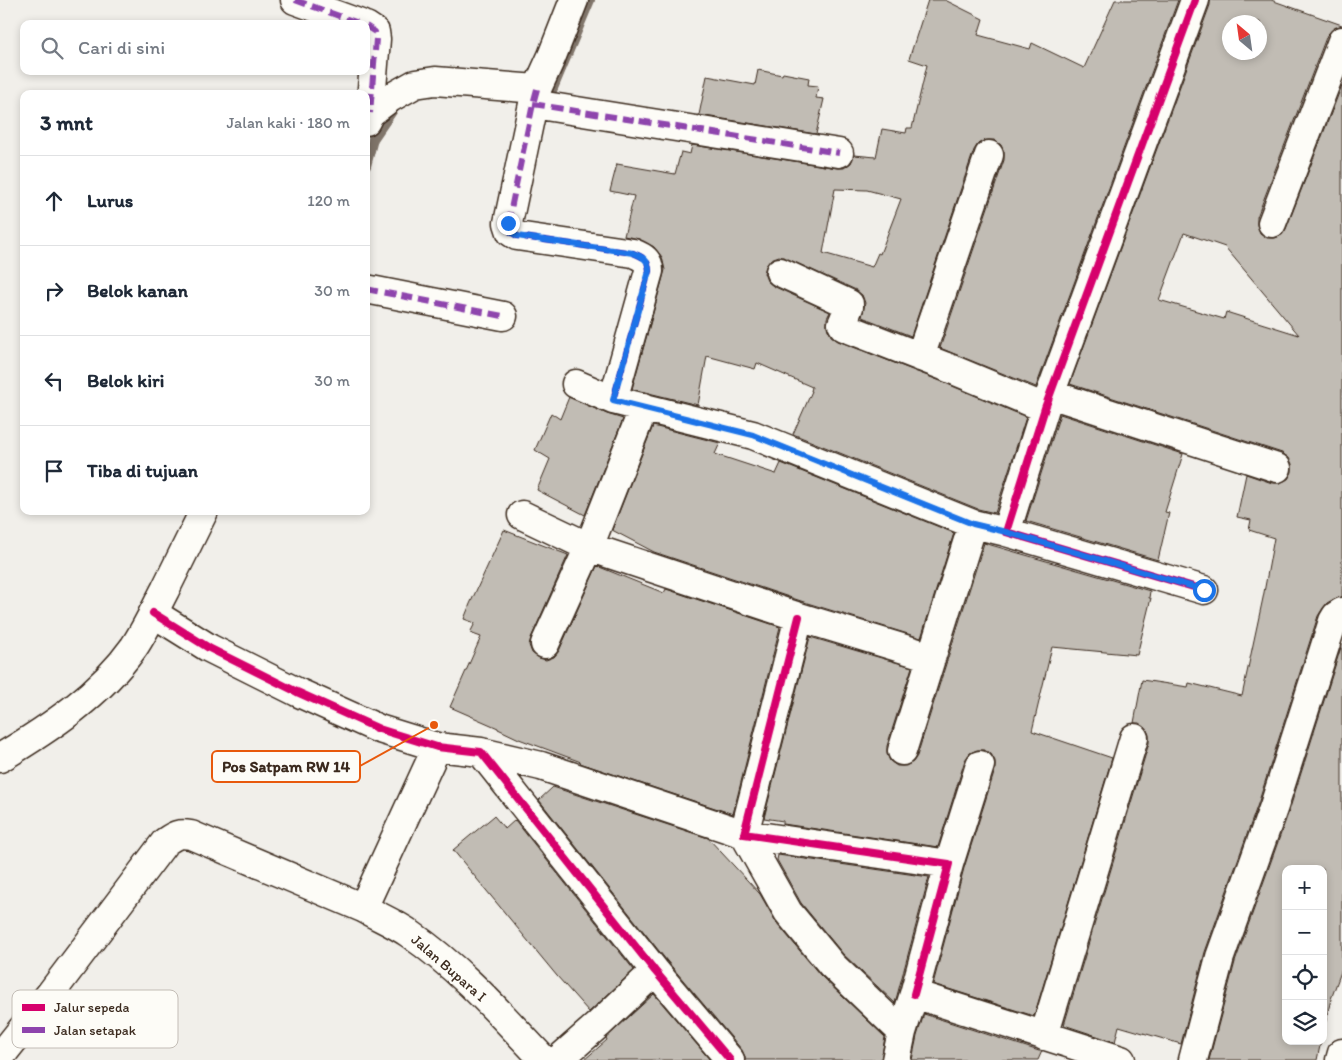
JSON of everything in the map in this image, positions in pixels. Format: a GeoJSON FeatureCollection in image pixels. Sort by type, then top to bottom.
{"type":"FeatureCollection","features":[{"type":"Feature","properties":{"kind":"street"},"geometry":{"type":"LineString","coordinates":[[295,0],[350,20]]}},
{"type":"Feature","properties":{"kind":"street"},"geometry":{"type":"LineString","coordinates":[[574,0],[535,97],[508,223],[511,232],[517,236],[633,253],[642,256],[648,262],[649,271],[613,400]]}},
{"type":"Feature","properties":{"kind":"street"},"geometry":{"type":"LineString","coordinates":[[1006,532],[1048,401],[1195,0]]}},
{"type":"Feature","properties":{"kind":"street"},"geometry":{"type":"LineString","coordinates":[[370,29],[375,32],[376,39],[370,98]]}},
{"type":"Feature","properties":{"kind":"street"},"geometry":{"type":"LineString","coordinates":[[1272,223],[1342,41]]}},
{"type":"Feature","properties":{"kind":"street"},"geometry":{"type":"LineString","coordinates":[[370,115],[390,98],[415,84],[435,81],[535,97],[839,153]]}},
{"type":"Feature","properties":{"kind":"street"},"geometry":{"type":"LineString","coordinates":[[920,357],[989,155]]}},
{"type":"Feature","properties":{"kind":"street"},"geometry":{"type":"LineString","coordinates":[[780,272],[849,304],[842,326],[920,357],[1048,401],[1277,468]]}},
{"type":"Feature","properties":{"kind":"street"},"geometry":{"type":"LineString","coordinates":[[370,290],[503,316]]}},
{"type":"Feature","properties":{"kind":"street"},"geometry":{"type":"LineString","coordinates":[[576,384],[613,400],[753,435],[973,524],[1204,590]]}},
{"type":"Feature","properties":{"kind":"street"},"geometry":{"type":"LineString","coordinates":[[545,644],[589,547],[644,407]]}},
{"type":"Feature","properties":{"kind":"street"},"geometry":{"type":"LineString","coordinates":[[0,758],[33,738],[68,713],[93,693],[113,672],[134,646],[153,614],[202,515]]}},
{"type":"Feature","properties":{"kind":"street"},"geometry":{"type":"LineString","coordinates":[[522,515],[589,547],[799,617],[931,657]]}},
{"type":"Feature","properties":{"kind":"street"},"geometry":{"type":"LineString","coordinates":[[902,751],[973,524]]}},
{"type":"Feature","properties":{"kind":"street"},"geometry":{"type":"LineString","coordinates":[[1193,1060],[1220,957],[1274,806],[1333,621],[1342,612]]}},
{"type":"Feature","properties":{"kind":"street"},"geometry":{"type":"LineString","coordinates":[[153,614],[209,648],[297,692],[378,728],[437,747],[481,752],[541,766],[744,834],[949,864]]}},
{"type":"Feature","properties":{"kind":"street"},"geometry":{"type":"LineString","coordinates":[[799,617],[744,834],[788,912],[832,965],[902,1032]]}},
{"type":"Feature","properties":{"kind":"street"},"geometry":{"type":"LineString","coordinates":[[1044,1036],[1134,738]]}},
{"type":"Feature","properties":{"kind":"street"},"geometry":{"type":"LineString","coordinates":[[363,908],[437,747]]}},
{"type":"Feature","properties":{"kind":"street"},"geometry":{"type":"LineString","coordinates":[[481,752],[655,971],[730,1060]]}},
{"type":"Feature","properties":{"kind":"street"},"geometry":{"type":"LineString","coordinates":[[896,1060],[902,1032],[949,864],[980,765]]}},
{"type":"Feature","properties":{"kind":"street","name":"Jalan Bupara I"},"geometry":{"type":"LineString","coordinates":[[53,990],[165,842],[175,835],[191,835],[363,908],[409,933],[441,957],[490,1003],[544,1060]]}},
{"type":"Feature","properties":{"kind":"street"},"geometry":{"type":"LineString","coordinates":[[558,1060],[655,971]]}},
{"type":"Feature","properties":{"kind":"street"},"geometry":{"type":"LineString","coordinates":[[914,994],[1121,1060]]}},
{"type":"Feature","properties":{"kind":"street","name":"Jalan Bupara I"},"geometry":{"type":"LineString","coordinates":[[0,1057],[12,1042]]}},
{"type":"Feature","properties":{"kind":"street"},"geometry":{"type":"LineString","coordinates":[[1340,1060],[1342,1053]]}},
{"type":"Feature","properties":{"kind":"building"},"geometry":{"type":"Polygon","coordinates":[[[928,0],[945,0],[983,19],[978,35],[1030,49],[1032,43],[1084,68],[1115,0],[1178,0],[1036,387],[940,348],[1004,160],[1004,152],[1001,145],[994,140],[986,140],[978,144],[974,150],[911,336],[862,317],[865,303],[862,295],[856,290],[779,256],[771,259],[766,266],[764,273],[767,281],[773,286],[830,312],[827,318],[827,326],[831,336],[838,341],[1026,417],[995,513],[978,509],[793,434],[812,387],[757,363],[755,369],[707,356],[698,405],[632,389],[665,270],[662,257],[654,247],[639,239],[624,236],[634,196],[610,191],[617,164],[675,174],[681,152],[690,154],[692,145],[837,168],[844,168],[851,163],[854,155],[876,157],[882,129],[906,133],[907,128],[912,128],[927,65],[909,59],[928,0]],[[835,189],[823,253],[872,267],[878,253],[880,254],[901,199],[867,190],[835,189]]]}},
{"type":"Feature","properties":{"kind":"building"},"geometry":{"type":"Polygon","coordinates":[[[1210,0],[1271,0],[1342,25],[1333,29],[1327,35],[1257,217],[1257,225],[1260,233],[1267,238],[1275,238],[1282,235],[1286,229],[1342,85],[1342,597],[1327,603],[1318,616],[1259,801],[1205,952],[1181,1044],[1119,1026],[1115,1042],[1064,1025],[1149,743],[1149,735],[1146,728],[1139,723],[1134,723],[1142,680],[1188,687],[1189,683],[1242,696],[1274,538],[1249,530],[1251,520],[1237,517],[1246,474],[1272,483],[1280,483],[1288,479],[1292,472],[1292,464],[1289,458],[1282,453],[1070,384],[1210,5],[1210,0]],[[1184,233],[1159,300],[1224,319],[1226,312],[1299,335],[1225,247],[1184,233]]]}},
{"type":"Feature","properties":{"kind":"building"},"geometry":{"type":"Polygon","coordinates":[[[758,70],[809,78],[808,85],[818,86],[816,98],[824,99],[816,134],[699,115],[707,76],[755,85],[758,70]]]}},
{"type":"Feature","properties":{"kind":"building"},"geometry":{"type":"Polygon","coordinates":[[[569,397],[623,419],[585,515],[537,490],[550,459],[535,450],[551,413],[560,419],[569,397]]]}},
{"type":"Feature","properties":{"kind":"building"},"geometry":{"type":"Polygon","coordinates":[[[1060,414],[1183,454],[1165,512],[1169,513],[1158,560],[1026,521],[1060,414]]]}},
{"type":"Feature","properties":{"kind":"building"},"geometry":{"type":"Polygon","coordinates":[[[653,426],[720,443],[715,454],[776,474],[781,463],[954,533],[921,638],[804,602],[654,552],[612,530],[653,426]]]}},
{"type":"Feature","properties":{"kind":"building"},"geometry":{"type":"Polygon","coordinates":[[[504,530],[568,555],[529,645],[532,653],[539,658],[546,660],[554,657],[559,651],[597,566],[664,593],[666,589],[780,627],[733,814],[580,763],[519,739],[450,707],[481,637],[470,633],[475,623],[464,619],[504,530]]]}},
{"type":"Feature","properties":{"kind":"building"},"geometry":{"type":"Polygon","coordinates":[[[984,543],[1150,591],[1149,598],[1151,598],[1137,655],[1052,647],[1032,731],[1112,758],[1034,1016],[933,984],[964,868],[995,770],[995,761],[991,754],[984,750],[977,750],[970,753],[965,760],[938,847],[783,824],[783,821],[764,818],[810,637],[912,667],[887,746],[887,754],[890,761],[897,766],[906,766],[913,762],[917,756],[984,543]]]}},
{"type":"Feature","properties":{"kind":"building"},"geometry":{"type":"Polygon","coordinates":[[[1342,644],[1342,969],[1327,1016],[1327,865],[1282,865],[1282,1045],[1320,1045],[1317,1060],[1209,1060],[1235,962],[1289,811],[1342,644]]]}},
{"type":"Feature","properties":{"kind":"building"},"geometry":{"type":"Polygon","coordinates":[[[553,787],[708,838],[760,894],[776,922],[820,975],[885,1037],[881,1060],[745,1060],[742,1050],[667,961],[539,800],[553,787]]]}},
{"type":"Feature","properties":{"kind":"building"},"geometry":{"type":"Polygon","coordinates":[[[494,816],[505,829],[515,820],[634,970],[589,1012],[453,850],[494,816]]]}},
{"type":"Feature","properties":{"kind":"building"},"geometry":{"type":"Polygon","coordinates":[[[778,855],[929,877],[895,1003],[843,954],[801,903],[777,860],[778,855]]]}},
{"type":"Feature","properties":{"kind":"building"},"geometry":{"type":"Polygon","coordinates":[[[654,994],[710,1060],[584,1060],[607,1040],[606,1038],[654,994]]]}},
{"type":"Feature","properties":{"kind":"building"},"geometry":{"type":"Polygon","coordinates":[[[924,1014],[1042,1051],[1038,1060],[912,1060],[924,1014]]]}},
{"type":"Feature","properties":{"kind":"waterway"},"geometry":{"type":"LineString","coordinates":[[540,99],[551,93],[590,0]]}},
{"type":"Feature","properties":{"kind":"waterway"},"geometry":{"type":"LineString","coordinates":[[370,151],[373,139],[395,107]]}},
{"type":"Feature","properties":{"kind":"marked path"},"geometry":{"type":"LineString","coordinates":[[295,0],[350,20]]}},
{"type":"Feature","properties":{"kind":"marked path"},"geometry":{"type":"LineString","coordinates":[[370,29],[375,32],[376,39],[370,113]]}},
{"type":"Feature","properties":{"kind":"marked path"},"geometry":{"type":"LineString","coordinates":[[537,89],[508,223],[511,232],[517,236],[633,253],[645,259],[649,267],[613,400]]}},
{"type":"Feature","properties":{"kind":"marked path"},"geometry":{"type":"LineString","coordinates":[[533,104],[839,153]]}},
{"type":"Feature","properties":{"kind":"marked path"},"geometry":{"type":"LineString","coordinates":[[370,290],[503,316]]}},
{"type":"Feature","properties":{"kind":"cycle path"},"geometry":{"type":"LineString","coordinates":[[1195,0],[1045,408],[1006,532],[1204,590]]}},
{"type":"Feature","properties":{"kind":"cycle path"},"geometry":{"type":"LineString","coordinates":[[153,613],[209,648],[297,692],[379,729],[437,747],[481,752],[655,971],[730,1060]]}},
{"type":"Feature","properties":{"kind":"cycle path"},"geometry":{"type":"LineString","coordinates":[[799,617],[744,834],[949,864],[914,994]]}},
{"type":"Feature","properties":{"kind":"place","name":"Pos Satpam RW 14"},"geometry":{"type":"Point","coordinates":[434,725]}},
{"type":"Feature","properties":{"kind":"route"},"geometry":{"type":"LineString","coordinates":[[508,223],[511,232],[517,236],[633,253],[642,256],[648,262],[649,271],[613,400],[753,435],[973,524],[1204,590]]}}]}
